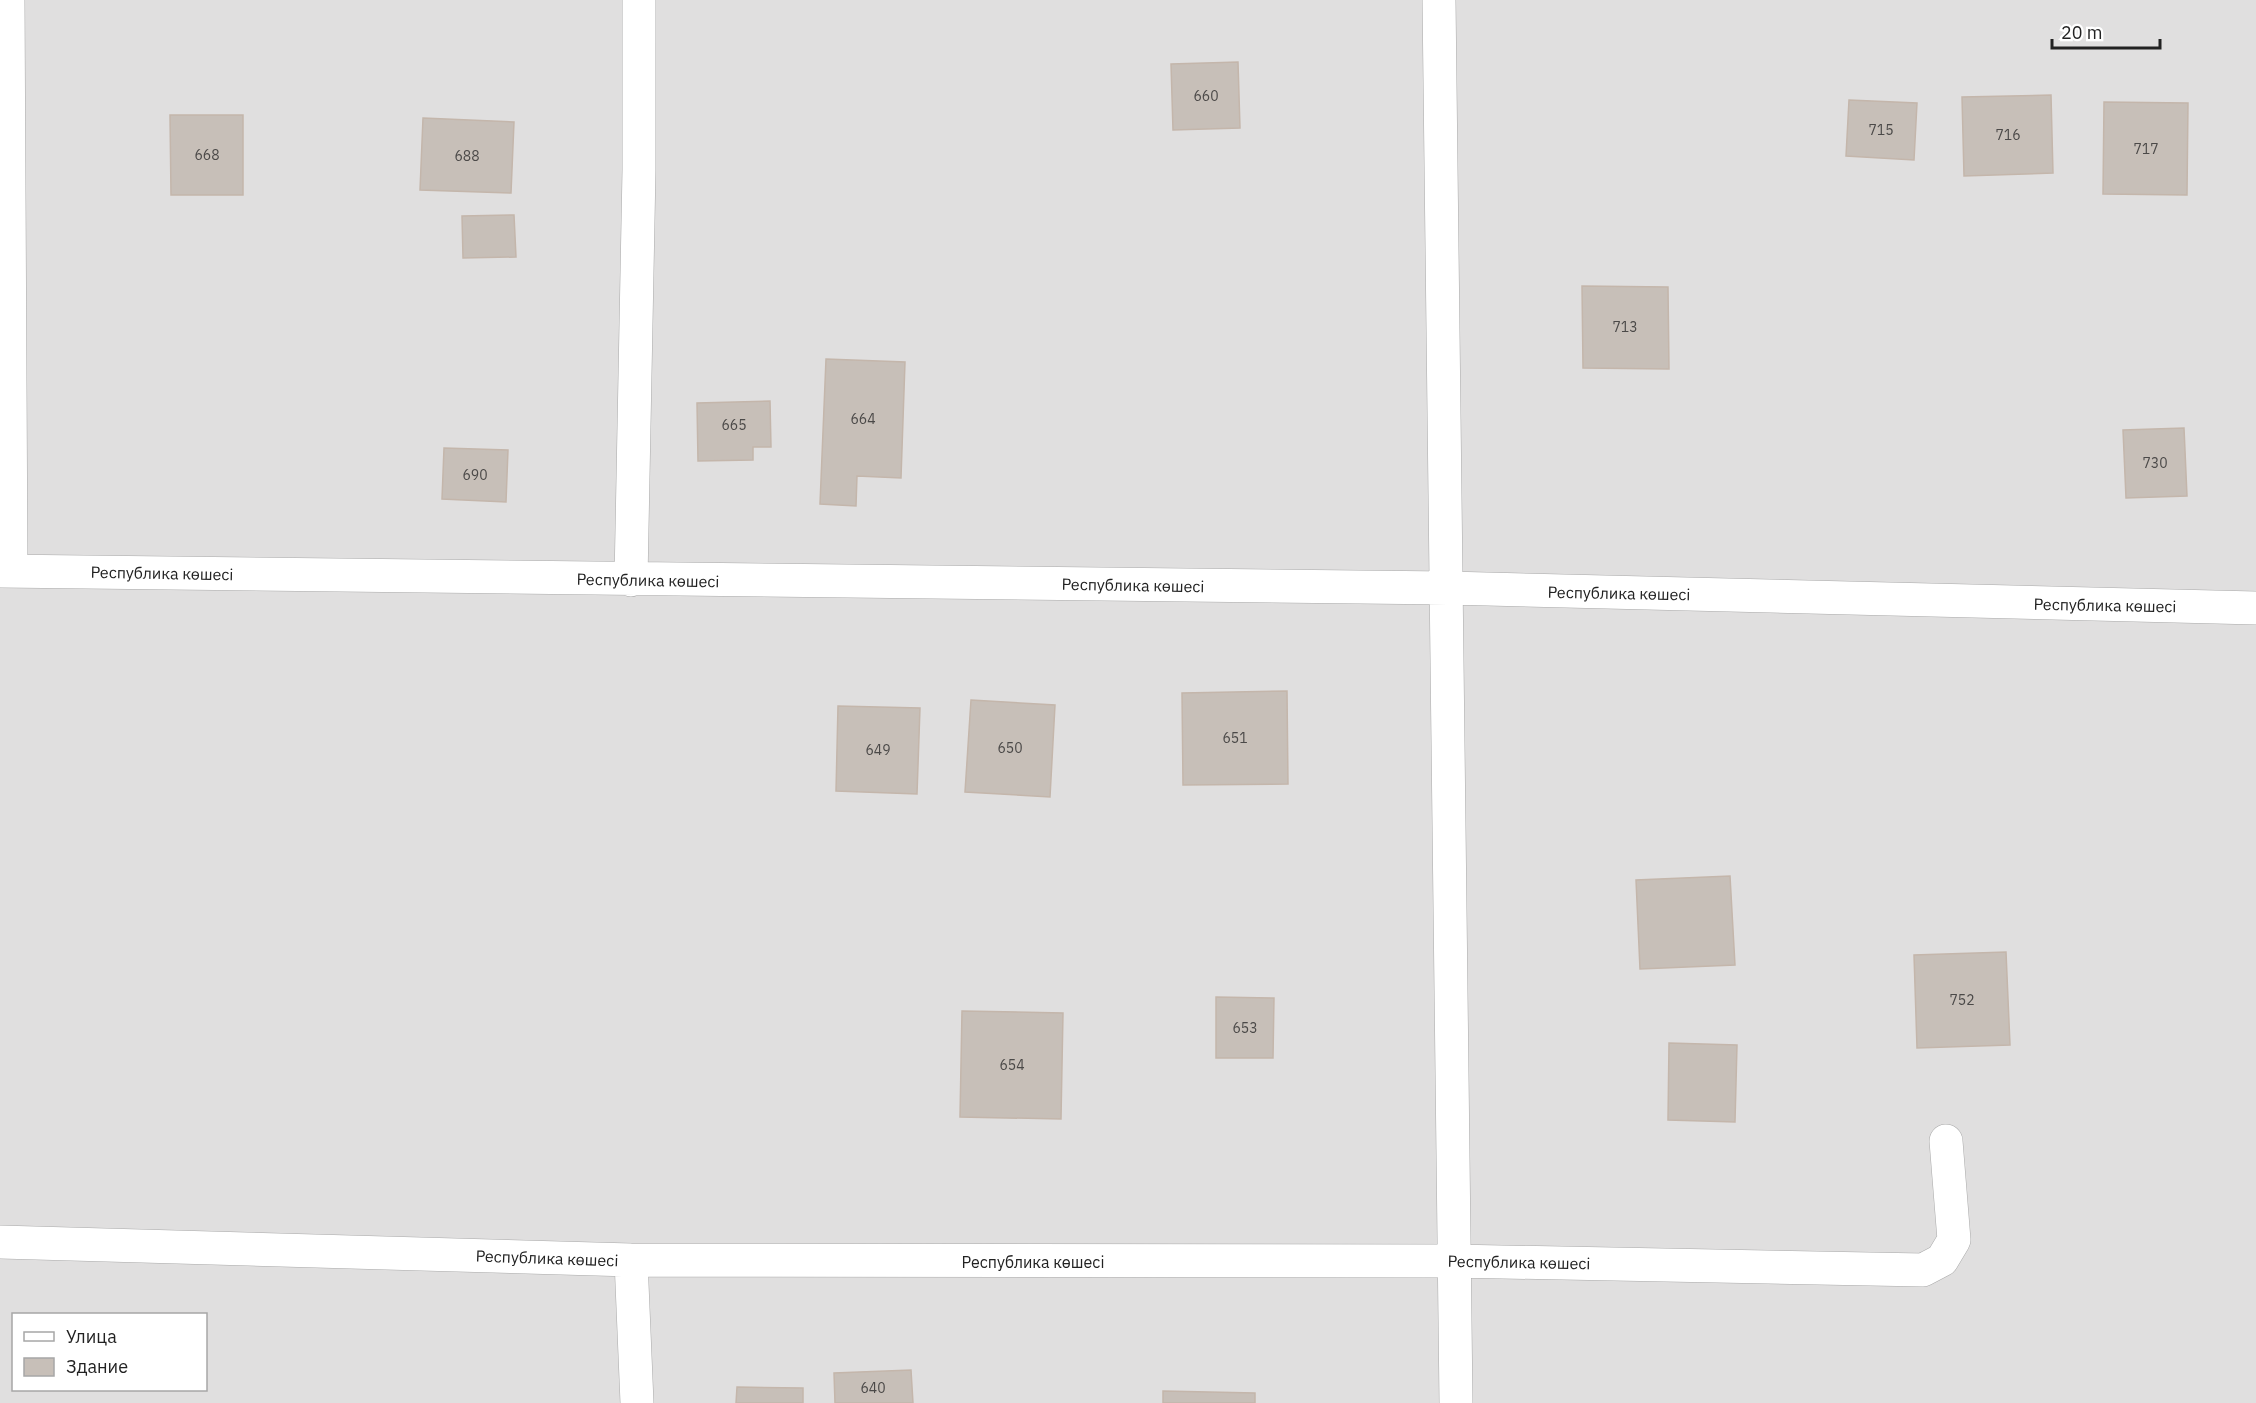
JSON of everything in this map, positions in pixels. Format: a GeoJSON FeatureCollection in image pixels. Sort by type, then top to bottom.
{"type":"FeatureCollection","features":[{"type":"Feature","properties":{"kind":"street","name":"Республика көшесі"},"geometry":{"type":"LineString","coordinates":[[8,0],[5,571],[1448,588],[2256,608]]}},
{"type":"Feature","properties":{"kind":"street"},"geometry":{"type":"LineString","coordinates":[[631,580],[639,170],[639,0]]}},
{"type":"Feature","properties":{"kind":"street"},"geometry":{"type":"LineString","coordinates":[[1439,0],[1448,588],[1455,1403]]}},
{"type":"Feature","properties":{"kind":"street","name":"Республика көшесі"},"geometry":{"type":"LineString","coordinates":[[0,1242],[631,1260],[1454,1261],[1923,1270],[1942,1260],[1954,1240],[1946,1141]]}},
{"type":"Feature","properties":{"kind":"street"},"geometry":{"type":"LineString","coordinates":[[631,1260],[638,1403]]}},
{"type":"Feature","properties":{"kind":"shaded area"},"geometry":{"type":"Polygon","coordinates":[[[0,0],[2256,0],[2256,1403],[0,1403],[0,0]]]}},
{"type":"Feature","properties":{"kind":"building"},"geometry":{"type":"Polygon","coordinates":[[[1238,62],[1240,128],[1173,130],[1171,64],[1238,62]]]}},
{"type":"Feature","properties":{"kind":"building"},"geometry":{"type":"Polygon","coordinates":[[[2051,95],[2053,173],[1964,176],[1962,97],[2051,95]]]}},
{"type":"Feature","properties":{"kind":"building"},"geometry":{"type":"Polygon","coordinates":[[[1849,100],[1917,103],[1914,160],[1846,156],[1849,100]]]}},
{"type":"Feature","properties":{"kind":"building"},"geometry":{"type":"Polygon","coordinates":[[[2104,102],[2188,103],[2187,195],[2103,194],[2104,102]]]}},
{"type":"Feature","properties":{"kind":"building"},"geometry":{"type":"Polygon","coordinates":[[[170,115],[243,115],[243,195],[171,195],[170,115]]]}},
{"type":"Feature","properties":{"kind":"building"},"geometry":{"type":"Polygon","coordinates":[[[423,118],[514,122],[511,193],[420,190],[423,118]]]}},
{"type":"Feature","properties":{"kind":"building"},"geometry":{"type":"Polygon","coordinates":[[[514,215],[516,257],[463,258],[462,216],[514,215]]]}},
{"type":"Feature","properties":{"kind":"building"},"geometry":{"type":"Polygon","coordinates":[[[1582,286],[1668,287],[1669,369],[1583,368],[1582,286]]]}},
{"type":"Feature","properties":{"kind":"building"},"geometry":{"type":"Polygon","coordinates":[[[826,359],[905,362],[901,478],[857,476],[856,506],[820,504],[826,359]]]}},
{"type":"Feature","properties":{"kind":"building"},"geometry":{"type":"Polygon","coordinates":[[[770,401],[771,447],[753,447],[753,460],[698,461],[697,403],[770,401]]]}},
{"type":"Feature","properties":{"kind":"building"},"geometry":{"type":"Polygon","coordinates":[[[2184,428],[2187,496],[2126,498],[2123,430],[2184,428]]]}},
{"type":"Feature","properties":{"kind":"building"},"geometry":{"type":"Polygon","coordinates":[[[444,448],[508,450],[506,502],[442,499],[444,448]]]}},
{"type":"Feature","properties":{"kind":"building"},"geometry":{"type":"Polygon","coordinates":[[[1287,691],[1288,784],[1183,785],[1182,693],[1287,691]]]}},
{"type":"Feature","properties":{"kind":"building"},"geometry":{"type":"Polygon","coordinates":[[[971,700],[1055,705],[1050,797],[965,792],[971,700]]]}},
{"type":"Feature","properties":{"kind":"building"},"geometry":{"type":"Polygon","coordinates":[[[838,706],[920,708],[917,794],[836,791],[838,706]]]}},
{"type":"Feature","properties":{"kind":"building"},"geometry":{"type":"Polygon","coordinates":[[[1730,876],[1735,965],[1640,969],[1636,880],[1730,876]]]}},
{"type":"Feature","properties":{"kind":"building"},"geometry":{"type":"Polygon","coordinates":[[[2006,952],[2010,1045],[1917,1048],[1914,955],[2006,952]]]}},
{"type":"Feature","properties":{"kind":"building"},"geometry":{"type":"Polygon","coordinates":[[[1216,997],[1274,998],[1273,1058],[1216,1058],[1216,997]]]}},
{"type":"Feature","properties":{"kind":"building"},"geometry":{"type":"Polygon","coordinates":[[[962,1011],[1063,1013],[1061,1119],[960,1117],[962,1011]]]}},
{"type":"Feature","properties":{"kind":"building"},"geometry":{"type":"Polygon","coordinates":[[[1669,1043],[1737,1045],[1735,1122],[1668,1120],[1669,1043]]]}},
{"type":"Feature","properties":{"kind":"building"},"geometry":{"type":"Polygon","coordinates":[[[911,1370],[913,1403],[835,1403],[834,1373],[911,1370]]]}},
{"type":"Feature","properties":{"kind":"building"},"geometry":{"type":"Polygon","coordinates":[[[737,1387],[803,1388],[803,1403],[736,1403],[737,1387]]]}},
{"type":"Feature","properties":{"kind":"building"},"geometry":{"type":"Polygon","coordinates":[[[1163,1391],[1255,1393],[1255,1403],[1163,1403],[1163,1391]]]}}]}
